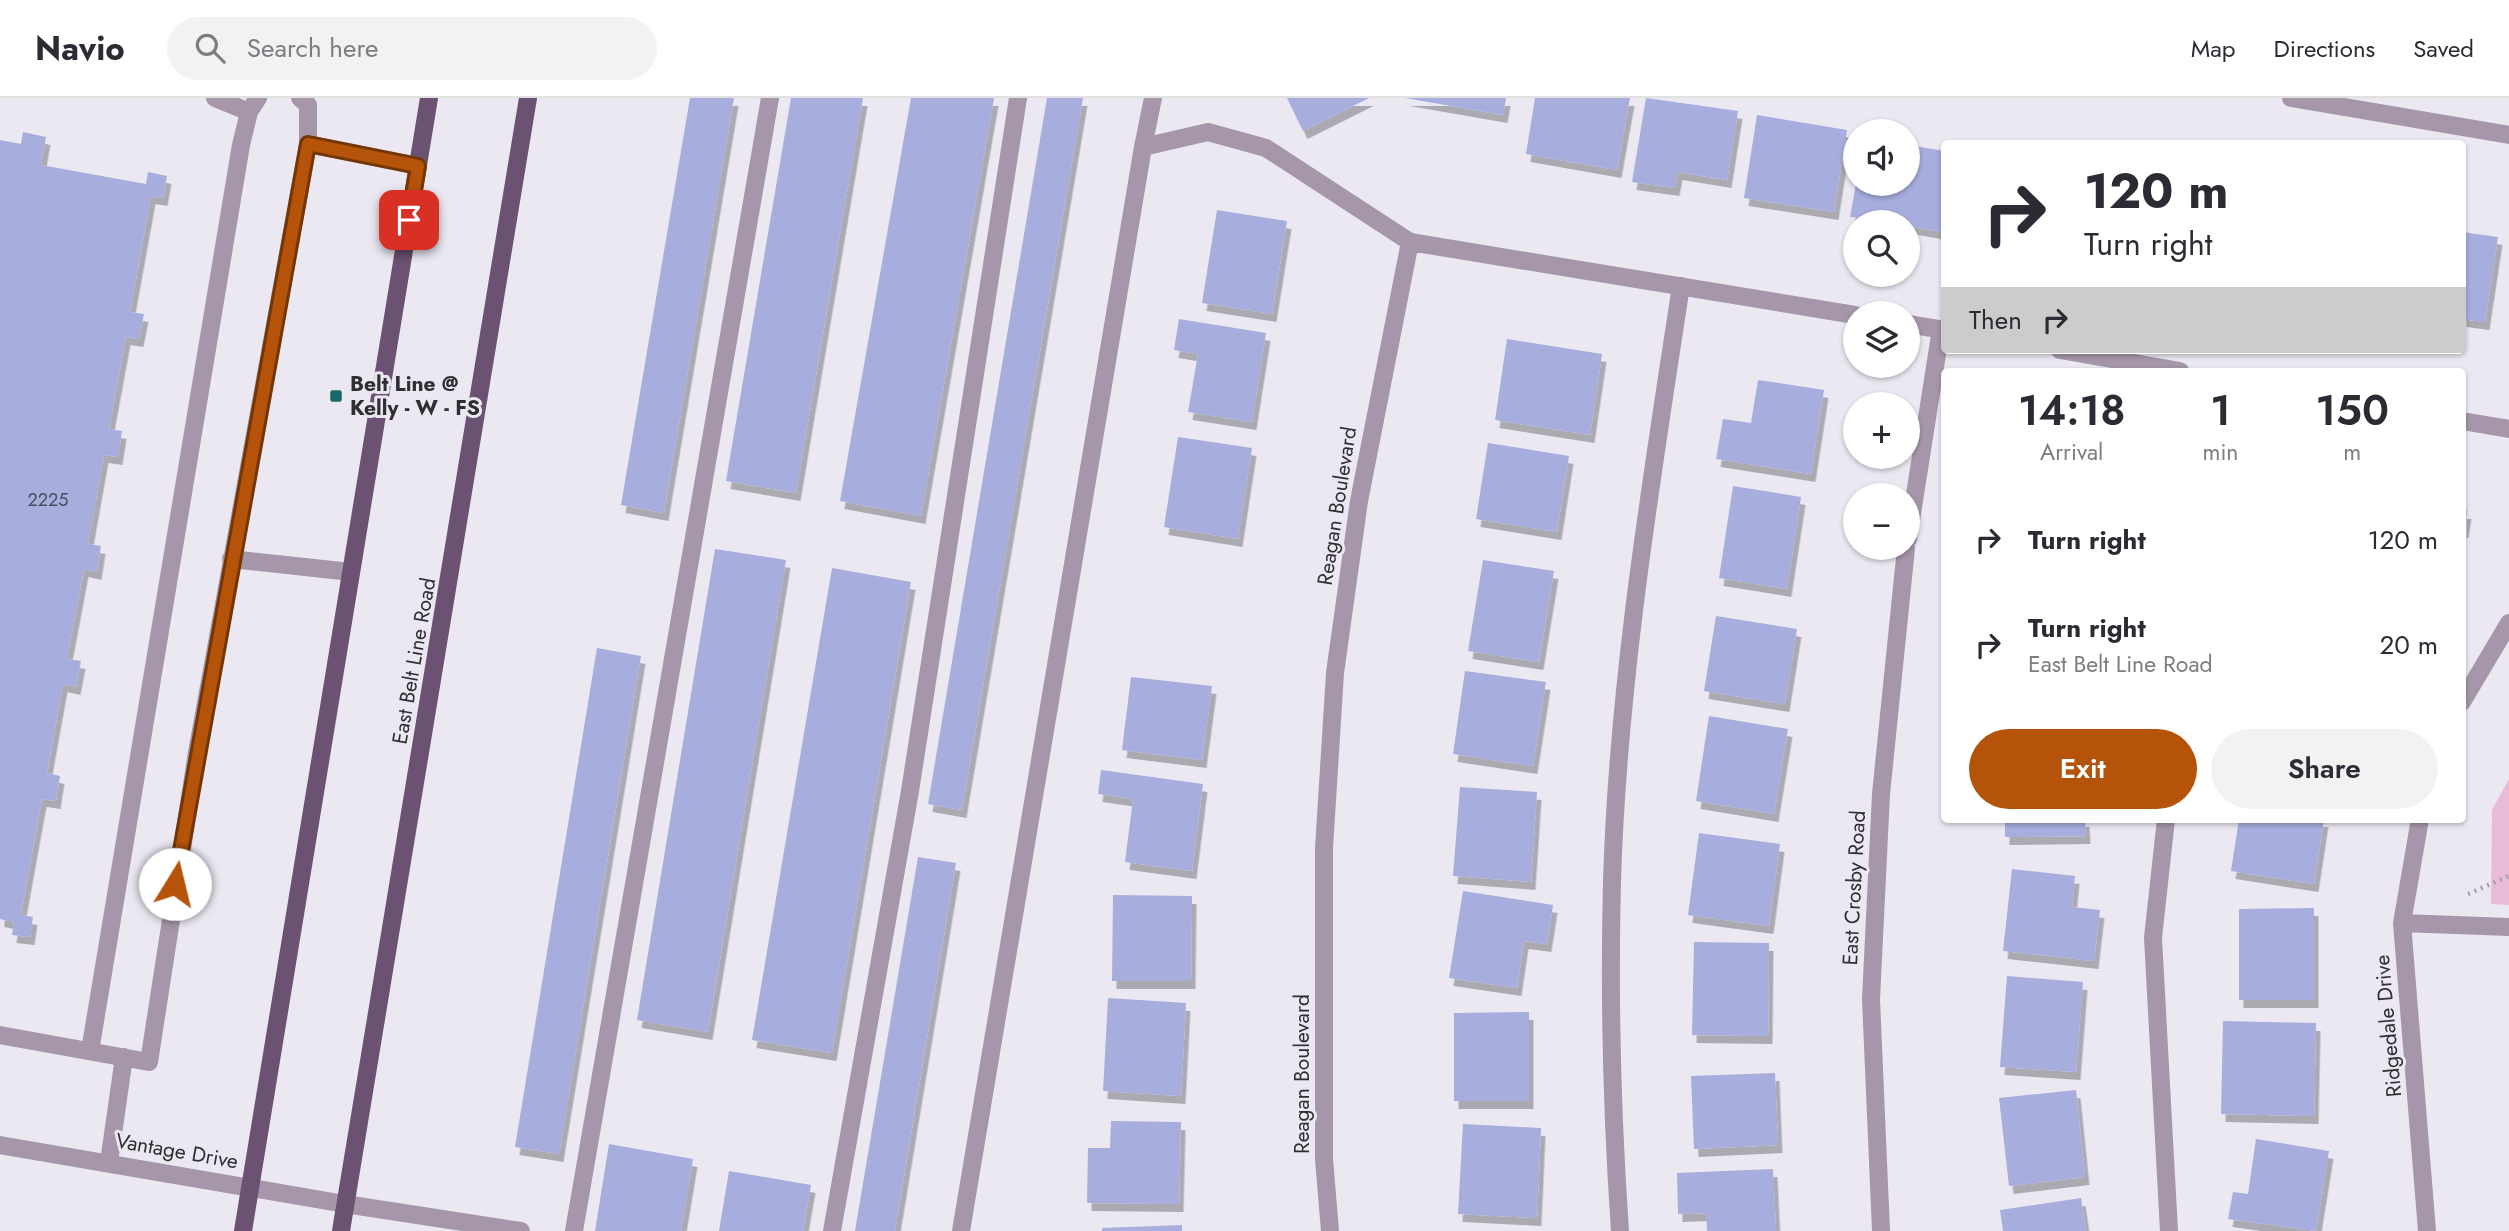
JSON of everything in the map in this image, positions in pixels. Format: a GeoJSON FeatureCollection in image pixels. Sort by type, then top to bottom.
{"type":"FeatureCollection","features":[{"type":"Feature","properties":{"kind":"main road"},"geometry":{"type":"LineString","coordinates":[[243,1231],[429,98]]}},
{"type":"Feature","properties":{"kind":"main road","name":"East Belt Line Road"},"geometry":{"type":"LineString","coordinates":[[341,1231],[528,98]]}},
{"type":"Feature","properties":{"kind":"street"},"geometry":{"type":"LineString","coordinates":[[90,1051],[241,145],[253,105],[215,98]]}},
{"type":"Feature","properties":{"kind":"street"},"geometry":{"type":"LineString","coordinates":[[0,1035],[149,1062],[197,752],[308,144],[308,105],[300,98]]}},
{"type":"Feature","properties":{"kind":"street"},"geometry":{"type":"LineString","coordinates":[[574,1231],[770,98]]}},
{"type":"Feature","properties":{"kind":"street"},"geometry":{"type":"LineString","coordinates":[[832,1231],[910,791],[1018,98]]}},
{"type":"Feature","properties":{"kind":"street"},"geometry":{"type":"LineString","coordinates":[[961,1231],[1153,98]]}},
{"type":"Feature","properties":{"kind":"street"},"geometry":{"type":"LineString","coordinates":[[2291,98],[2509,135]]}},
{"type":"Feature","properties":{"kind":"street"},"geometry":{"type":"LineString","coordinates":[[1143,147],[1208,132],[1266,148],[1410,242],[1843,313]]}},
{"type":"Feature","properties":{"kind":"street"},"geometry":{"type":"LineString","coordinates":[[308,144],[418,166]]}},
{"type":"Feature","properties":{"kind":"street","name":"Reagan Boulevard"},"geometry":{"type":"LineString","coordinates":[[1330,1231],[1324,1159],[1324,848],[1335,673],[1359,501],[1410,242]]}},
{"type":"Feature","properties":{"kind":"street"},"geometry":{"type":"LineString","coordinates":[[1620,1231],[1612,1126],[1612,880],[1627,691],[1652,474],[1681,286]]}},
{"type":"Feature","properties":{"kind":"street"},"geometry":{"type":"LineString","coordinates":[[1920,326],[1941,329]]}},
{"type":"Feature","properties":{"kind":"street"},"geometry":{"type":"LineString","coordinates":[[1917,483],[1941,335]]}},
{"type":"Feature","properties":{"kind":"street"},"geometry":{"type":"LineString","coordinates":[[2083,354],[2163,368]]}},
{"type":"Feature","properties":{"kind":"street"},"geometry":{"type":"LineString","coordinates":[[2466,422],[2509,429]]}},
{"type":"Feature","properties":{"kind":"street"},"geometry":{"type":"LineString","coordinates":[[231,559],[351,572]]}},
{"type":"Feature","properties":{"kind":"street","name":"East Crosby Road"},"geometry":{"type":"LineString","coordinates":[[1881,1231],[1871,999],[1881,794],[1905,560]]}},
{"type":"Feature","properties":{"kind":"street"},"geometry":{"type":"LineString","coordinates":[[2467,682],[2509,623]]}},
{"type":"Feature","properties":{"kind":"street"},"geometry":{"type":"LineString","coordinates":[[2166,823],[2153,938],[2169,1231]]}},
{"type":"Feature","properties":{"kind":"street","name":"Ridgedale Drive"},"geometry":{"type":"LineString","coordinates":[[2419,823],[2402,923],[2427,1231]]}},
{"type":"Feature","properties":{"kind":"street"},"geometry":{"type":"LineString","coordinates":[[2402,923],[2509,927]]}},
{"type":"Feature","properties":{"kind":"street"},"geometry":{"type":"LineString","coordinates":[[109,1162],[124,1057]]}},
{"type":"Feature","properties":{"kind":"street","name":"Vantage Drive"},"geometry":{"type":"LineString","coordinates":[[0,1145],[479,1228],[521,1231]]}},
{"type":"Feature","properties":{"kind":"shaded area"},"geometry":{"type":"Polygon","coordinates":[[[2509,779],[2509,905],[2491,904],[2492,810],[2509,779]]]}},
{"type":"Feature","properties":{"kind":"building"},"geometry":{"type":"Polygon","coordinates":[[[690,98],[734,98],[664,513],[621,505],[690,98]]]}},
{"type":"Feature","properties":{"kind":"building"},"geometry":{"type":"Polygon","coordinates":[[[791,98],[863,98],[796,493],[726,481],[791,98]]]}},
{"type":"Feature","properties":{"kind":"building"},"geometry":{"type":"Polygon","coordinates":[[[911,98],[994,98],[921,516],[840,501],[911,98]]]}},
{"type":"Feature","properties":{"kind":"building"},"geometry":{"type":"Polygon","coordinates":[[[1047,98],[1083,98],[962,810],[928,804],[1047,98]]]}},
{"type":"Feature","properties":{"kind":"building"},"geometry":{"type":"Polygon","coordinates":[[[1287,98],[1369,98],[1303,131],[1287,98]]]}},
{"type":"Feature","properties":{"kind":"building"},"geometry":{"type":"Polygon","coordinates":[[[1405,98],[1506,98],[1503,115],[1405,98]]]}},
{"type":"Feature","properties":{"kind":"building"},"geometry":{"type":"Polygon","coordinates":[[[1535,98],[1630,98],[1617,170],[1526,154],[1535,98]]]}},
{"type":"Feature","properties":{"kind":"building"},"geometry":{"type":"Polygon","coordinates":[[[1646,98],[1738,111],[1727,180],[1678,172],[1675,188],[1632,182],[1646,98]]]}},
{"type":"Feature","properties":{"kind":"building"},"geometry":{"type":"Polygon","coordinates":[[[1757,115],[1843,129],[1843,155],[1834,212],[1744,198],[1757,115]]]}},
{"type":"Feature","properties":{"kind":"building"},"geometry":{"type":"Polygon","coordinates":[[[23,132],[46,137],[41,165],[146,184],[148,172],[167,176],[163,198],[151,196],[130,312],[144,314],[139,339],[126,337],[109,429],[122,431],[118,457],[104,455],[88,544],[101,546],[97,572],[84,569],[67,659],[81,661],[76,687],[63,684],[47,773],[60,776],[56,801],[42,799],[21,915],[33,917],[30,937],[12,935],[14,922],[0,919],[0,140],[21,144],[23,132]]]}},
{"type":"Feature","properties":{"kind":"building"},"geometry":{"type":"Polygon","coordinates":[[[1920,147],[1941,150],[1941,232],[1920,228],[1920,210],[1851,210],[1854,196],[1920,196],[1920,147]]]}},
{"type":"Feature","properties":{"kind":"building"},"geometry":{"type":"Polygon","coordinates":[[[1217,210],[1287,221],[1272,314],[1202,303],[1217,210]]]}},
{"type":"Feature","properties":{"kind":"building"},"geometry":{"type":"Polygon","coordinates":[[[2466,233],[2498,237],[2485,322],[2466,320],[2466,233]]]}},
{"type":"Feature","properties":{"kind":"building"},"geometry":{"type":"Polygon","coordinates":[[[1179,319],[1266,333],[1252,422],[1188,412],[1198,354],[1174,350],[1179,319]]]}},
{"type":"Feature","properties":{"kind":"building"},"geometry":{"type":"Polygon","coordinates":[[[1507,339],[1602,354],[1590,435],[1495,420],[1507,339]]]}},
{"type":"Feature","properties":{"kind":"building"},"geometry":{"type":"Polygon","coordinates":[[[1758,380],[1824,390],[1811,474],[1716,459],[1723,419],[1751,423],[1758,380]]]}},
{"type":"Feature","properties":{"kind":"building"},"geometry":{"type":"Polygon","coordinates":[[[1178,437],[1252,448],[1238,539],[1164,527],[1178,437]]]}},
{"type":"Feature","properties":{"kind":"building"},"geometry":{"type":"Polygon","coordinates":[[[1488,443],[1569,456],[1557,532],[1476,519],[1488,443]]]}},
{"type":"Feature","properties":{"kind":"building"},"geometry":{"type":"Polygon","coordinates":[[[1733,486],[1801,497],[1787,589],[1719,578],[1733,486]]]}},
{"type":"Feature","properties":{"kind":"building"},"geometry":{"type":"Polygon","coordinates":[[[715,549],[786,560],[708,1032],[637,1020],[715,549]]]}},
{"type":"Feature","properties":{"kind":"building"},"geometry":{"type":"Polygon","coordinates":[[[1483,560],[1554,571],[1539,662],[1468,651],[1483,560]]]}},
{"type":"Feature","properties":{"kind":"building"},"geometry":{"type":"Polygon","coordinates":[[[832,568],[911,582],[832,1053],[752,1040],[832,568]]]}},
{"type":"Feature","properties":{"kind":"building"},"geometry":{"type":"Polygon","coordinates":[[[1716,616],[1797,629],[1785,704],[1704,691],[1716,616]]]}},
{"type":"Feature","properties":{"kind":"building"},"geometry":{"type":"Polygon","coordinates":[[[597,648],[641,656],[559,1154],[515,1147],[597,648]]]}},
{"type":"Feature","properties":{"kind":"building"},"geometry":{"type":"Polygon","coordinates":[[[1465,671],[1546,682],[1533,766],[1453,754],[1465,671]]]}},
{"type":"Feature","properties":{"kind":"building"},"geometry":{"type":"Polygon","coordinates":[[[1131,677],[1212,686],[1202,760],[1122,750],[1131,677]]]}},
{"type":"Feature","properties":{"kind":"building"},"geometry":{"type":"Polygon","coordinates":[[[1709,716],[1788,729],[1774,814],[1696,801],[1709,716]]]}},
{"type":"Feature","properties":{"kind":"building"},"geometry":{"type":"Polygon","coordinates":[[[1101,770],[1203,784],[1192,871],[1125,862],[1133,799],[1098,794],[1101,770]]]}},
{"type":"Feature","properties":{"kind":"building"},"geometry":{"type":"Polygon","coordinates":[[[1460,787],[1537,792],[1531,882],[1453,876],[1460,787]]]}},
{"type":"Feature","properties":{"kind":"building"},"geometry":{"type":"Polygon","coordinates":[[[2005,823],[2085,823],[2086,836],[2005,837],[2005,823]]]}},
{"type":"Feature","properties":{"kind":"building"},"geometry":{"type":"Polygon","coordinates":[[[2238,823],[2323,823],[2314,884],[2231,871],[2238,823]]]}},
{"type":"Feature","properties":{"kind":"building"},"geometry":{"type":"Polygon","coordinates":[[[1699,833],[1780,844],[1769,926],[1688,915],[1699,833]]]}},
{"type":"Feature","properties":{"kind":"building"},"geometry":{"type":"Polygon","coordinates":[[[918,857],[956,863],[895,1231],[855,1231],[918,857]]]}},
{"type":"Feature","properties":{"kind":"building"},"geometry":{"type":"Polygon","coordinates":[[[2012,869],[2075,876],[2072,907],[2100,910],[2094,961],[2003,951],[2012,869]]]}},
{"type":"Feature","properties":{"kind":"building"},"geometry":{"type":"Polygon","coordinates":[[[1463,891],[1553,905],[1547,944],[1524,941],[1517,988],[1449,978],[1463,891]]]}},
{"type":"Feature","properties":{"kind":"building"},"geometry":{"type":"Polygon","coordinates":[[[1113,895],[1192,896],[1191,981],[1112,981],[1113,895]]]}},
{"type":"Feature","properties":{"kind":"building"},"geometry":{"type":"Polygon","coordinates":[[[2314,908],[2314,1000],[2239,1000],[2239,909],[2314,908]]]}},
{"type":"Feature","properties":{"kind":"building"},"geometry":{"type":"Polygon","coordinates":[[[1694,942],[1769,943],[1768,1036],[1692,1035],[1694,942]]]}},
{"type":"Feature","properties":{"kind":"building"},"geometry":{"type":"Polygon","coordinates":[[[2007,976],[2083,982],[2076,1072],[2000,1067],[2007,976]]]}},
{"type":"Feature","properties":{"kind":"building"},"geometry":{"type":"Polygon","coordinates":[[[1108,998],[1186,1003],[1181,1096],[1103,1091],[1108,998]]]}},
{"type":"Feature","properties":{"kind":"building"},"geometry":{"type":"Polygon","coordinates":[[[1529,1012],[1529,1101],[1454,1101],[1454,1013],[1529,1012]]]}},
{"type":"Feature","properties":{"kind":"building"},"geometry":{"type":"Polygon","coordinates":[[[2223,1021],[2316,1023],[2314,1116],[2221,1114],[2223,1021]]]}},
{"type":"Feature","properties":{"kind":"building"},"geometry":{"type":"Polygon","coordinates":[[[1775,1073],[1778,1145],[1694,1149],[1691,1076],[1775,1073]]]}},
{"type":"Feature","properties":{"kind":"building"},"geometry":{"type":"Polygon","coordinates":[[[2076,1090],[2085,1177],[2009,1186],[1999,1098],[2076,1090]]]}},
{"type":"Feature","properties":{"kind":"building"},"geometry":{"type":"Polygon","coordinates":[[[1111,1121],[1181,1122],[1179,1204],[1087,1203],[1088,1148],[1110,1148],[1111,1121]]]}},
{"type":"Feature","properties":{"kind":"building"},"geometry":{"type":"Polygon","coordinates":[[[1463,1124],[1541,1128],[1537,1218],[1458,1214],[1463,1124]]]}},
{"type":"Feature","properties":{"kind":"building"},"geometry":{"type":"Polygon","coordinates":[[[2256,1139],[2329,1151],[2316,1231],[2228,1219],[2233,1192],[2248,1194],[2256,1139]]]}},
{"type":"Feature","properties":{"kind":"building"},"geometry":{"type":"Polygon","coordinates":[[[609,1144],[693,1159],[681,1231],[595,1231],[609,1144]]]}},
{"type":"Feature","properties":{"kind":"building"},"geometry":{"type":"Polygon","coordinates":[[[1773,1169],[1776,1231],[1707,1231],[1706,1213],[1678,1214],[1677,1173],[1773,1169]]]}},
{"type":"Feature","properties":{"kind":"building"},"geometry":{"type":"Polygon","coordinates":[[[729,1171],[811,1185],[803,1231],[719,1231],[729,1171]]]}},
{"type":"Feature","properties":{"kind":"building"},"geometry":{"type":"Polygon","coordinates":[[[2081,1198],[2086,1231],[2003,1231],[2000,1210],[2081,1198]]]}},
{"type":"Feature","properties":{"kind":"building"},"geometry":{"type":"Polygon","coordinates":[[[1182,1225],[1182,1231],[1102,1231],[1102,1228],[1182,1225]]]}},
{"type":"Feature","properties":{"kind":"place","name":"Belt Line @ Kelly - W - FS"},"geometry":{"type":"Point","coordinates":[336,396]}},
{"type":"Feature","properties":{"kind":"route"},"geometry":{"type":"LineString","coordinates":[[175,884],[308,144],[418,166],[409,220]]}}]}
